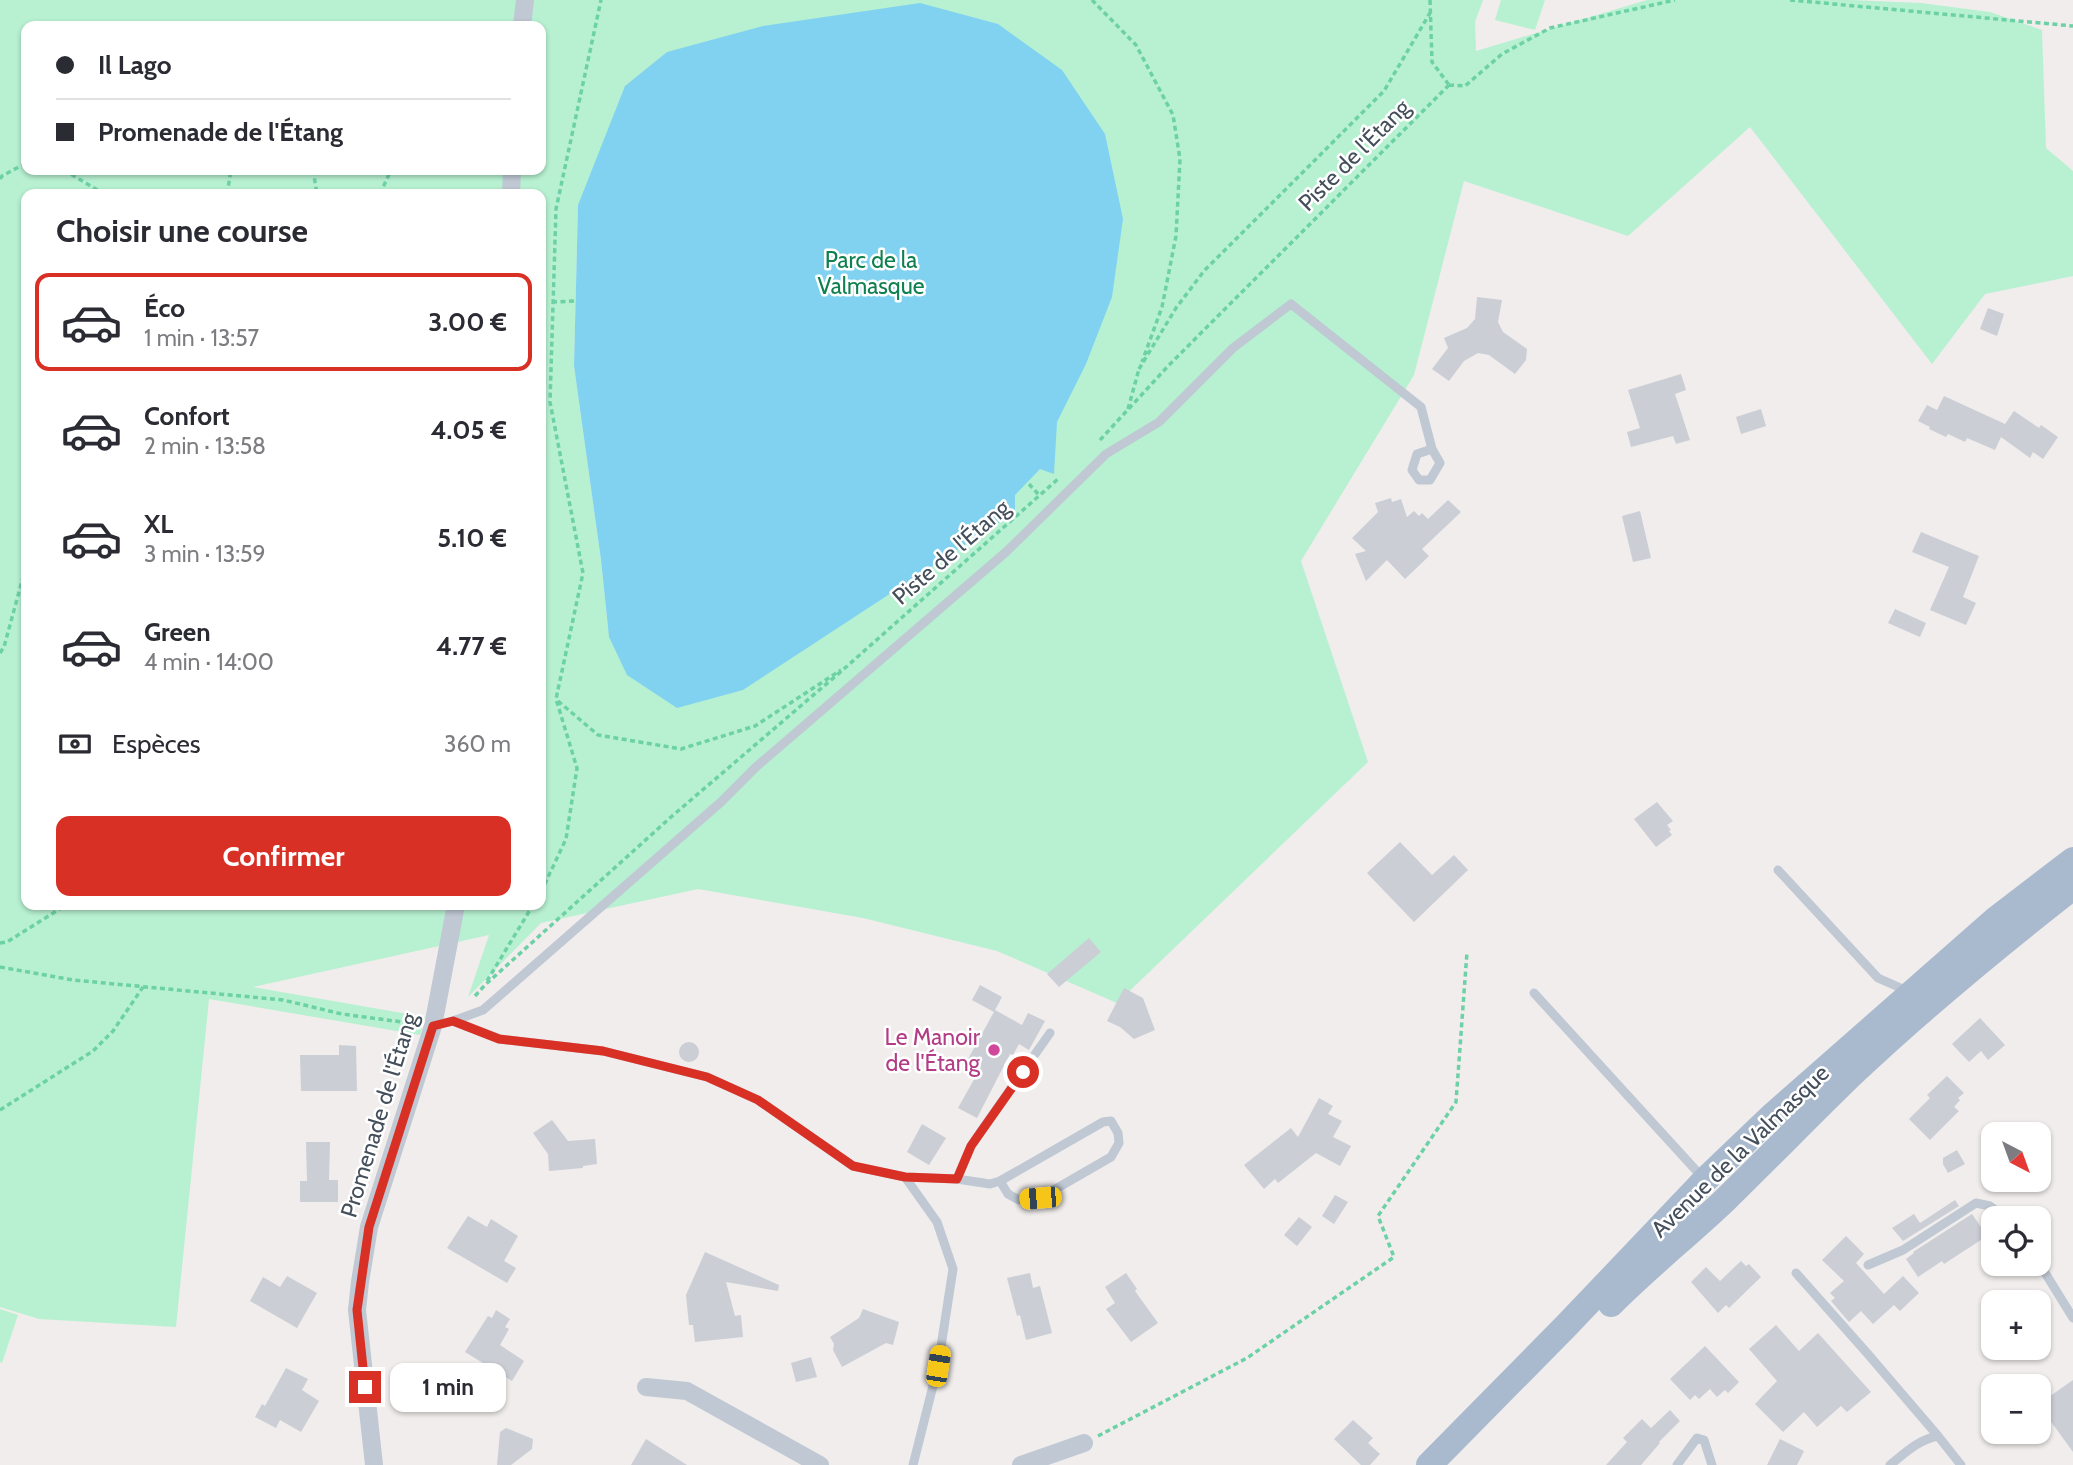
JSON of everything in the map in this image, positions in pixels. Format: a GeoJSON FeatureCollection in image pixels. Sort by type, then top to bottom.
{"type":"FeatureCollection","features":[{"type":"Feature","properties":{"kind":"main road","name":"Avenue de la Valmasque"},"geometry":{"type":"LineString","coordinates":[[1429,1465],[1705,1180],[1773,1115],[1996,919],[2073,860]]}},
{"type":"Feature","properties":{"kind":"main road","name":"Avenue de la Valmasque"},"geometry":{"type":"LineString","coordinates":[[1453,1465],[1650,1266],[1724,1201],[1850,1076],[2014,933],[2073,887]]}},
{"type":"Feature","properties":{"kind":"main road"},"geometry":{"type":"LineString","coordinates":[[1705,1180],[1724,1201]]}},
{"type":"Feature","properties":{"kind":"street"},"geometry":{"type":"LineString","coordinates":[[522,21],[524,0]]}},
{"type":"Feature","properties":{"kind":"street","name":"Promenade de l'Étang"},"geometry":{"type":"LineString","coordinates":[[373,1465],[357,1310],[360,1282],[369,1227],[433,1026],[455,910]]}},
{"type":"Feature","properties":{"kind":"street"},"geometry":{"type":"LineString","coordinates":[[646,1387],[687,1391],[820,1465]]}},
{"type":"Feature","properties":{"kind":"street"},"geometry":{"type":"LineString","coordinates":[[1021,1465],[1084,1443]]}},
{"type":"Feature","properties":{"kind":"lane"},"geometry":{"type":"LineString","coordinates":[[433,1026],[483,1010],[721,802],[756,767],[1006,552],[1106,454],[1159,422],[1233,348],[1290,304],[1421,407],[1433,449]]}},
{"type":"Feature","properties":{"kind":"lane"},"geometry":{"type":"LineString","coordinates":[[1778,870],[1878,978],[1909,994]]}},
{"type":"Feature","properties":{"kind":"lane"},"geometry":{"type":"LineString","coordinates":[[1534,993],[1705,1180]]}},
{"type":"Feature","properties":{"kind":"lane"},"geometry":{"type":"LineString","coordinates":[[453,1021],[499,1039],[603,1051],[707,1077],[758,1100],[853,1166],[905,1177],[957,1179],[990,1184],[1103,1122],[1111,1121],[1118,1133],[1119,1143],[1111,1157],[1040,1198],[1019,1199],[1009,1194],[999,1181]]}},
{"type":"Feature","properties":{"kind":"lane"},"geometry":{"type":"LineString","coordinates":[[957,1179],[971,1146],[1050,1033]]}},
{"type":"Feature","properties":{"kind":"lane"},"geometry":{"type":"LineString","coordinates":[[905,1177],[937,1222],[953,1269],[938,1366],[913,1465]]}},
{"type":"Feature","properties":{"kind":"lane"},"geometry":{"type":"LineString","coordinates":[[1868,1265],[1903,1250],[1976,1203],[1990,1206]]}},
{"type":"Feature","properties":{"kind":"lane"},"geometry":{"type":"LineString","coordinates":[[1796,1273],[1961,1465]]}},
{"type":"Feature","properties":{"kind":"lane"},"geometry":{"type":"LineString","coordinates":[[2047,1276],[2073,1318]]}},
{"type":"Feature","properties":{"kind":"lane"},"geometry":{"type":"LineString","coordinates":[[1891,1465],[1915,1444],[1938,1436]]}},
{"type":"Feature","properties":{"kind":"lane"},"geometry":{"type":"LineString","coordinates":[[1677,1465],[1697,1438],[1704,1440],[1712,1465]]}},
{"type":"Feature","properties":{"kind":"path"},"geometry":{"type":"LineString","coordinates":[[546,881],[566,839],[577,768],[556,699],[583,573],[550,402],[556,209],[601,0]]}},
{"type":"Feature","properties":{"kind":"path"},"geometry":{"type":"LineString","coordinates":[[1092,0],[1136,45],[1173,115],[1180,159],[1176,236],[1162,307],[1127,411]]}},
{"type":"Feature","properties":{"kind":"path"},"geometry":{"type":"LineString","coordinates":[[1430,0],[1432,62],[1449,85],[1465,86],[1502,54],[1550,29],[1675,0]]}},
{"type":"Feature","properties":{"kind":"path"},"geometry":{"type":"LineString","coordinates":[[1790,0],[2073,26]]}},
{"type":"Feature","properties":{"kind":"path"},"geometry":{"type":"LineString","coordinates":[[1139,369],[1176,308],[1203,271],[1384,91],[1430,13]]}},
{"type":"Feature","properties":{"kind":"path","name":"Piste de l'Étang"},"geometry":{"type":"LineString","coordinates":[[1100,440],[1169,365],[1449,85]]}},
{"type":"Feature","properties":{"kind":"path"},"geometry":{"type":"LineString","coordinates":[[0,179],[21,166]]}},
{"type":"Feature","properties":{"kind":"path"},"geometry":{"type":"LineString","coordinates":[[72,175],[96,189]]}},
{"type":"Feature","properties":{"kind":"path"},"geometry":{"type":"LineString","coordinates":[[552,302],[575,302]]}},
{"type":"Feature","properties":{"kind":"path","name":"Piste de l'Étang"},"geometry":{"type":"LineString","coordinates":[[453,1021],[485,985],[671,817],[845,668],[1060,477]]}},
{"type":"Feature","properties":{"kind":"path"},"geometry":{"type":"LineString","coordinates":[[1029,484],[1039,495]]}},
{"type":"Feature","properties":{"kind":"path"},"geometry":{"type":"LineString","coordinates":[[0,653],[21,584]]}},
{"type":"Feature","properties":{"kind":"path"},"geometry":{"type":"LineString","coordinates":[[556,699],[598,735],[681,749],[755,726],[845,668]]}},
{"type":"Feature","properties":{"kind":"path"},"geometry":{"type":"LineString","coordinates":[[0,943],[7,942],[58,910]]}},
{"type":"Feature","properties":{"kind":"path"},"geometry":{"type":"LineString","coordinates":[[485,985],[530,910]]}},
{"type":"Feature","properties":{"kind":"path"},"geometry":{"type":"LineString","coordinates":[[1084,1443],[1247,1358],[1394,1257],[1378,1216],[1456,1102],[1466,952]]}},
{"type":"Feature","properties":{"kind":"path"},"geometry":{"type":"LineString","coordinates":[[0,967],[73,980],[283,1000],[342,1014],[433,1026]]}},
{"type":"Feature","properties":{"kind":"path"},"geometry":{"type":"LineString","coordinates":[[0,1110],[93,1051],[113,1031],[143,987]]}},
{"type":"Feature","properties":{"kind":"green space"},"geometry":{"type":"Polygon","coordinates":[[[0,0],[1483,0],[1475,22],[1476,51],[1647,0],[1850,0],[1921,3],[1990,12],[2042,30],[2046,148],[2073,171],[2073,276],[1985,294],[1932,364],[1750,127],[1628,236],[1464,181],[1414,375],[1301,561],[1368,762],[1117,1003],[997,951],[863,918],[698,889],[541,923],[468,997],[489,935],[253,987],[425,1017],[420,1035],[209,999],[176,1327],[39,1319],[0,1307],[0,0]],[[578,205],[574,366],[609,637],[578,205]]]}},
{"type":"Feature","properties":{"kind":"green space"},"geometry":{"type":"Polygon","coordinates":[[[1501,0],[1545,0],[1535,30],[1495,20],[1501,0]]]}},
{"type":"Feature","properties":{"kind":"green space"},"geometry":{"type":"Polygon","coordinates":[[[0,1309],[18,1315],[2,1363],[0,1362],[0,1309]]]}},
{"type":"Feature","properties":{"kind":"water","name":"Parc de la Valmasque"},"geometry":{"type":"Polygon","coordinates":[[[920,3],[998,24],[1062,70],[1105,134],[1123,219],[1112,297],[1086,364],[1057,422],[1054,474],[1040,469],[1015,495],[1015,512],[743,690],[677,708],[627,675],[609,637],[574,366],[578,205],[625,86],[667,52],[763,26],[920,3]]]}},
{"type":"Feature","properties":{"kind":"building"},"geometry":{"type":"Polygon","coordinates":[[[1477,297],[1502,300],[1498,322],[1503,332],[1527,349],[1526,360],[1515,374],[1489,355],[1478,353],[1464,361],[1449,381],[1432,369],[1448,348],[1444,338],[1467,328],[1475,319],[1477,297]]]}},
{"type":"Feature","properties":{"kind":"building"},"geometry":{"type":"Polygon","coordinates":[[[1988,308],[2004,314],[1997,336],[1980,329],[1988,308]]]}},
{"type":"Feature","properties":{"kind":"building"},"geometry":{"type":"Polygon","coordinates":[[[1681,374],[1686,390],[1675,394],[1690,440],[1676,444],[1673,436],[1631,447],[1627,432],[1640,428],[1628,390],[1681,374]]]}},
{"type":"Feature","properties":{"kind":"building"},"geometry":{"type":"Polygon","coordinates":[[[1944,396],[2005,424],[2014,411],[2058,437],[2043,459],[2033,452],[2030,458],[2001,437],[1995,450],[1967,438],[1965,442],[1948,434],[1946,437],[1918,421],[1927,405],[1937,410],[1944,396]]]}},
{"type":"Feature","properties":{"kind":"building"},"geometry":{"type":"Polygon","coordinates":[[[1761,409],[1766,426],[1741,434],[1736,417],[1761,409]]]}},
{"type":"Feature","properties":{"kind":"building"},"geometry":{"type":"Polygon","coordinates":[[[1391,498],[1392,502],[1401,499],[1407,517],[1414,511],[1419,516],[1422,513],[1428,519],[1448,500],[1461,512],[1422,549],[1429,556],[1405,579],[1387,560],[1366,581],[1355,554],[1366,551],[1352,538],[1378,512],[1375,503],[1391,498]]]}},
{"type":"Feature","properties":{"kind":"building"},"geometry":{"type":"Polygon","coordinates":[[[1640,511],[1651,558],[1633,562],[1622,516],[1640,511]]]}},
{"type":"Feature","properties":{"kind":"building"},"geometry":{"type":"Polygon","coordinates":[[[1921,532],[1979,556],[1963,597],[1976,603],[1966,625],[1930,610],[1949,567],[1912,552],[1921,532]]]}},
{"type":"Feature","properties":{"kind":"building"},"geometry":{"type":"Polygon","coordinates":[[[1895,609],[1926,623],[1920,637],[1888,623],[1895,609]]]}},
{"type":"Feature","properties":{"kind":"building"},"geometry":{"type":"Polygon","coordinates":[[[1657,802],[1673,821],[1667,825],[1672,835],[1656,847],[1634,819],[1657,802]]]}},
{"type":"Feature","properties":{"kind":"building"},"geometry":{"type":"Polygon","coordinates":[[[1400,842],[1432,875],[1454,855],[1468,870],[1414,922],[1367,873],[1400,842]]]}},
{"type":"Feature","properties":{"kind":"building"},"geometry":{"type":"Polygon","coordinates":[[[1089,938],[1101,952],[1059,987],[1047,974],[1089,938]]]}},
{"type":"Feature","properties":{"kind":"building"},"geometry":{"type":"Polygon","coordinates":[[[980,985],[1002,997],[994,1012],[972,1000],[980,985]]]}},
{"type":"Feature","properties":{"kind":"building"},"geometry":{"type":"Polygon","coordinates":[[[1124,988],[1143,998],[1155,1030],[1134,1039],[1120,1027],[1107,1021],[1124,988]]]}},
{"type":"Feature","properties":{"kind":"building","name":"Le Manoir de l'Étang"},"geometry":{"type":"Polygon","coordinates":[[[995,1010],[1022,1025],[1028,1013],[1045,1021],[1029,1050],[1019,1044],[1013,1055],[1010,1054],[977,1118],[958,1108],[981,1067],[968,1059],[995,1010]]]}},
{"type":"Feature","properties":{"kind":"building"},"geometry":{"type":"Polygon","coordinates":[[[1980,1018],[2005,1045],[1988,1060],[1981,1051],[1969,1062],[1952,1044],[1980,1018]]]}},
{"type":"Feature","properties":{"kind":"building"},"geometry":{"type":"Polygon","coordinates":[[[685,1042],[693,1042],[699,1052],[693,1062],[685,1062],[679,1056],[679,1048],[685,1042]]]}},
{"type":"Feature","properties":{"kind":"building"},"geometry":{"type":"Polygon","coordinates":[[[339,1045],[356,1046],[357,1091],[301,1091],[300,1055],[339,1055],[339,1045]]]}},
{"type":"Feature","properties":{"kind":"building"},"geometry":{"type":"Polygon","coordinates":[[[1947,1076],[1964,1093],[1954,1107],[1959,1111],[1930,1140],[1909,1119],[1930,1098],[1927,1095],[1947,1076]]]}},
{"type":"Feature","properties":{"kind":"building"},"geometry":{"type":"Polygon","coordinates":[[[1319,1098],[1333,1106],[1328,1114],[1342,1121],[1333,1137],[1351,1146],[1340,1166],[1316,1153],[1278,1183],[1275,1179],[1264,1189],[1244,1165],[1291,1128],[1298,1137],[1319,1098]]]}},
{"type":"Feature","properties":{"kind":"building"},"geometry":{"type":"Polygon","coordinates":[[[552,1120],[568,1141],[595,1139],[597,1164],[549,1171],[548,1154],[533,1133],[552,1120]]]}},
{"type":"Feature","properties":{"kind":"building"},"geometry":{"type":"Polygon","coordinates":[[[922,1124],[946,1138],[929,1165],[907,1152],[922,1124]]]}},
{"type":"Feature","properties":{"kind":"building"},"geometry":{"type":"Polygon","coordinates":[[[306,1142],[330,1142],[329,1180],[338,1180],[338,1202],[300,1202],[300,1181],[307,1181],[306,1142]]]}},
{"type":"Feature","properties":{"kind":"building"},"geometry":{"type":"Polygon","coordinates":[[[1957,1150],[1965,1164],[1948,1173],[1943,1158],[1957,1150]]]}},
{"type":"Feature","properties":{"kind":"building"},"geometry":{"type":"Polygon","coordinates":[[[1335,1195],[1348,1202],[1334,1224],[1322,1216],[1335,1195]]]}},
{"type":"Feature","properties":{"kind":"building"},"geometry":{"type":"Polygon","coordinates":[[[1955,1200],[1959,1206],[1903,1241],[1892,1228],[1914,1214],[1920,1223],[1955,1200]]]}},
{"type":"Feature","properties":{"kind":"building"},"geometry":{"type":"Polygon","coordinates":[[[1972,1214],[1981,1227],[1981,1240],[1918,1277],[1906,1259],[1972,1214]]]}},
{"type":"Feature","properties":{"kind":"building"},"geometry":{"type":"Polygon","coordinates":[[[468,1216],[487,1227],[491,1219],[518,1236],[504,1261],[516,1268],[507,1283],[447,1248],[468,1216]]]}},
{"type":"Feature","properties":{"kind":"building"},"geometry":{"type":"Polygon","coordinates":[[[1299,1217],[1312,1227],[1297,1246],[1284,1235],[1299,1217]]]}},
{"type":"Feature","properties":{"kind":"building"},"geometry":{"type":"Polygon","coordinates":[[[1846,1236],[1864,1254],[1856,1263],[1884,1294],[1903,1276],[1919,1293],[1900,1311],[1894,1305],[1873,1324],[1861,1311],[1849,1322],[1831,1301],[1835,1298],[1830,1293],[1844,1281],[1822,1260],[1846,1236]]]}},
{"type":"Feature","properties":{"kind":"building"},"geometry":{"type":"Polygon","coordinates":[[[705,1252],[779,1285],[778,1291],[726,1282],[735,1316],[741,1315],[743,1337],[695,1342],[693,1325],[689,1325],[686,1295],[705,1252]]]}},
{"type":"Feature","properties":{"kind":"building"},"geometry":{"type":"Polygon","coordinates":[[[1741,1261],[1746,1266],[1749,1264],[1761,1277],[1729,1308],[1726,1305],[1718,1313],[1691,1282],[1706,1267],[1720,1281],[1741,1261]]]}},
{"type":"Feature","properties":{"kind":"building"},"geometry":{"type":"Polygon","coordinates":[[[1030,1273],[1033,1288],[1040,1286],[1052,1333],[1026,1340],[1007,1278],[1030,1273]]]}},
{"type":"Feature","properties":{"kind":"building"},"geometry":{"type":"Polygon","coordinates":[[[1126,1273],[1137,1289],[1135,1291],[1158,1323],[1131,1342],[1106,1309],[1115,1303],[1105,1287],[1126,1273]]]}},
{"type":"Feature","properties":{"kind":"building"},"geometry":{"type":"Polygon","coordinates":[[[287,1276],[317,1293],[297,1328],[250,1301],[263,1277],[280,1287],[287,1276]]]}},
{"type":"Feature","properties":{"kind":"building"},"geometry":{"type":"Polygon","coordinates":[[[863,1309],[899,1322],[893,1345],[886,1343],[842,1367],[830,1337],[859,1318],[863,1309]]]}},
{"type":"Feature","properties":{"kind":"building"},"geometry":{"type":"Polygon","coordinates":[[[496,1310],[510,1319],[505,1327],[509,1329],[500,1345],[524,1361],[512,1381],[465,1352],[488,1316],[492,1318],[496,1310]]]}},
{"type":"Feature","properties":{"kind":"building"},"geometry":{"type":"Polygon","coordinates":[[[1776,1325],[1799,1351],[1818,1333],[1871,1392],[1847,1412],[1841,1406],[1817,1427],[1804,1412],[1783,1432],[1755,1404],[1777,1381],[1749,1349],[1776,1325]]]}},
{"type":"Feature","properties":{"kind":"building"},"geometry":{"type":"Polygon","coordinates":[[[1705,1346],[1739,1382],[1728,1393],[1725,1390],[1717,1397],[1710,1389],[1699,1399],[1695,1395],[1690,1400],[1670,1379],[1705,1346]]]}},
{"type":"Feature","properties":{"kind":"building"},"geometry":{"type":"Polygon","coordinates":[[[811,1357],[817,1377],[796,1382],[791,1363],[811,1357]]]}},
{"type":"Feature","properties":{"kind":"building"},"geometry":{"type":"Polygon","coordinates":[[[286,1368],[308,1379],[302,1390],[319,1401],[301,1432],[280,1420],[276,1428],[255,1417],[262,1404],[265,1406],[286,1368]]]}},
{"type":"Feature","properties":{"kind":"building"},"geometry":{"type":"Polygon","coordinates":[[[2073,1380],[2073,1452],[2051,1422],[2051,1395],[2073,1380]]]}},
{"type":"Feature","properties":{"kind":"building"},"geometry":{"type":"Polygon","coordinates":[[[1670,1410],[1680,1421],[1641,1465],[1606,1465],[1627,1442],[1623,1438],[1642,1419],[1651,1428],[1670,1410]]]}},
{"type":"Feature","properties":{"kind":"building"},"geometry":{"type":"Polygon","coordinates":[[[1353,1420],[1373,1438],[1368,1443],[1380,1454],[1370,1465],[1361,1465],[1334,1439],[1353,1420]]]}},
{"type":"Feature","properties":{"kind":"building"},"geometry":{"type":"Polygon","coordinates":[[[506,1428],[533,1439],[532,1449],[511,1465],[497,1465],[500,1432],[506,1428]]]}},
{"type":"Feature","properties":{"kind":"building"},"geometry":{"type":"Polygon","coordinates":[[[646,1439],[687,1465],[631,1465],[646,1439]]]}},
{"type":"Feature","properties":{"kind":"building"},"geometry":{"type":"Polygon","coordinates":[[[1780,1439],[1804,1451],[1797,1465],[1767,1465],[1780,1439]]]}},
{"type":"Feature","properties":{"kind":"place","name":"Le Manoir de l'Étang"},"geometry":{"type":"Point","coordinates":[994,1050]}},
{"type":"Feature","properties":{"kind":"route"},"geometry":{"type":"LineString","coordinates":[[365,1387],[357,1310],[369,1227],[433,1026],[453,1021],[499,1039],[603,1051],[707,1077],[758,1100],[853,1166],[905,1177],[957,1179],[971,1146],[1023,1072]]}}]}
